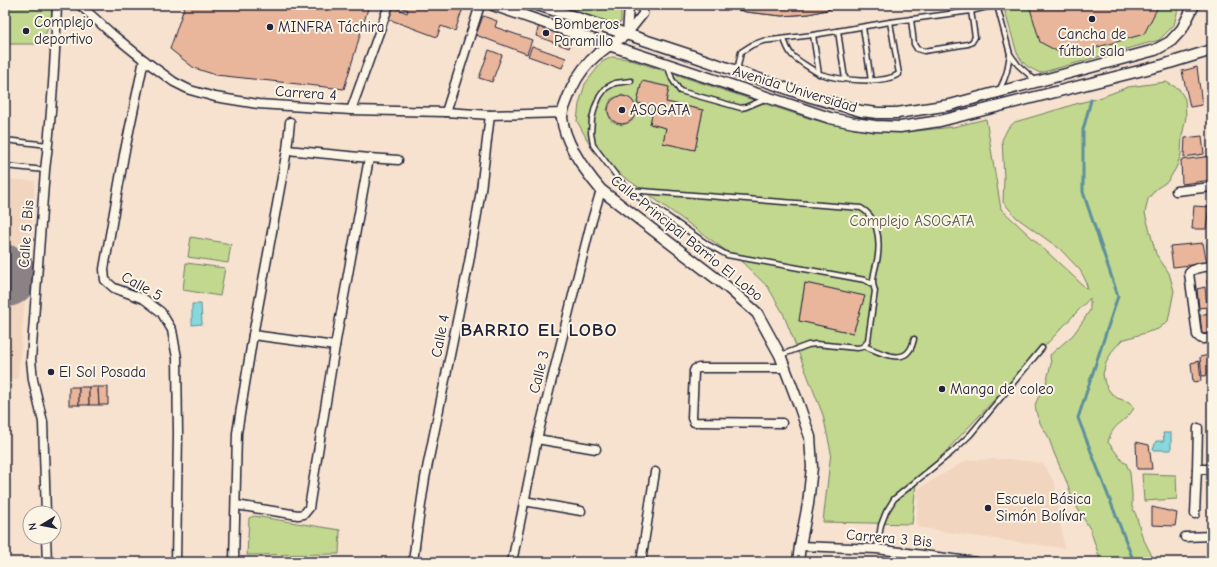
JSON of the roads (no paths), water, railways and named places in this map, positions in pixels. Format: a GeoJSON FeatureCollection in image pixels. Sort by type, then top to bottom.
{"type":"FeatureCollection","features":[{"type":"Feature","properties":{"kind":"street","name":"Calle 5 Bis"},"geometry":{"type":"LineString","coordinates":[[46,505],[43,422],[33,380],[32,360],[56,37],[57,5]]}},
{"type":"Feature","properties":{"kind":"street","name":"Carrera 4"},"geometry":{"type":"LineString","coordinates":[[80,5],[112,34],[174,82],[190,90],[215,97],[258,104],[351,110],[490,114],[562,113]]}},
{"type":"Feature","properties":{"kind":"street"},"geometry":{"type":"LineString","coordinates":[[351,110],[389,5]]}},
{"type":"Feature","properties":{"kind":"street"},"geometry":{"type":"LineString","coordinates":[[446,112],[480,5]]}},
{"type":"Feature","properties":{"kind":"street","name":"Avenida Universidad"},"geometry":{"type":"LineString","coordinates":[[493,5],[830,118],[875,126],[900,127],[940,122],[1163,65],[1212,50]]}},
{"type":"Feature","properties":{"kind":"street","name":"Avenida Universidad"},"geometry":{"type":"LineString","coordinates":[[538,5],[841,106],[878,113],[897,113],[950,105],[1155,50],[1170,42],[1182,29],[1194,5]]}},
{"type":"Feature","properties":{"kind":"street"},"geometry":{"type":"LineString","coordinates":[[627,34],[628,5]]}},
{"type":"Feature","properties":{"kind":"street"},"geometry":{"type":"LineString","coordinates":[[562,113],[577,77],[594,56],[627,34],[643,14],[643,5]]}},
{"type":"Feature","properties":{"kind":"street","name":"Calle 5"},"geometry":{"type":"LineString","coordinates":[[144,60],[124,155],[104,269],[105,280],[114,288],[144,299],[161,312],[172,330],[177,358],[178,434],[176,562]]}},
{"type":"Feature","properties":{"kind":"street","name":"Calle Principal Barrio El Lobo"},"geometry":{"type":"LineString","coordinates":[[562,113],[564,127],[570,143],[587,172],[601,190],[726,286],[757,313],[780,355],[810,437],[812,467],[808,504],[798,562]]}},
{"type":"Feature","properties":{"kind":"street","name":"Calle 4"},"geometry":{"type":"LineString","coordinates":[[414,562],[425,478],[466,277],[479,204],[490,114]]}},
{"type":"Feature","properties":{"kind":"street"},"geometry":{"type":"LineString","coordinates":[[234,562],[237,433],[253,335],[287,150],[290,122]]}},
{"type":"Feature","properties":{"kind":"street"},"geometry":{"type":"LineString","coordinates":[[287,150],[398,160]]}},
{"type":"Feature","properties":{"kind":"street"},"geometry":{"type":"LineString","coordinates":[[236,505],[298,515],[304,514],[309,508],[369,158]]}},
{"type":"Feature","properties":{"kind":"street"},"geometry":{"type":"LineString","coordinates":[[1176,191],[1212,187]]}},
{"type":"Feature","properties":{"kind":"street","name":"Calle 3"},"geometry":{"type":"LineString","coordinates":[[512,562],[537,439],[590,227],[601,190]]}},
{"type":"Feature","properties":{"kind":"street"},"geometry":{"type":"LineString","coordinates":[[1212,266],[1192,270],[1189,273],[1197,335],[1203,339],[1212,338]]}},
{"type":"Feature","properties":{"kind":"street"},"geometry":{"type":"LineString","coordinates":[[253,335],[336,346]]}},
{"type":"Feature","properties":{"kind":"street"},"geometry":{"type":"LineString","coordinates":[[782,423],[694,422],[692,418],[694,371],[696,369],[784,368]]}},
{"type":"Feature","properties":{"kind":"street"},"geometry":{"type":"LineString","coordinates":[[1195,514],[1198,428]]}},
{"type":"Feature","properties":{"kind":"street"},"geometry":{"type":"LineString","coordinates":[[537,439],[596,449]]}},
{"type":"Feature","properties":{"kind":"street"},"geometry":{"type":"LineString","coordinates":[[1197,469],[1212,469]]}},
{"type":"Feature","properties":{"kind":"street"},"geometry":{"type":"LineString","coordinates":[[641,562],[655,472]]}},
{"type":"Feature","properties":{"kind":"street"},"geometry":{"type":"LineString","coordinates":[[524,501],[581,511]]}},
{"type":"Feature","properties":{"kind":"street"},"geometry":{"type":"LineString","coordinates":[[1185,537],[1212,536]]}},
{"type":"Feature","properties":{"kind":"street"},"geometry":{"type":"LineString","coordinates":[[46,545],[47,562]]}},
{"type":"Feature","properties":{"kind":"street","name":"Carrera 3 Bis"},"geometry":{"type":"LineString","coordinates":[[800,546],[877,549],[976,562]]}},
{"type":"Feature","properties":{"kind":"lane"},"geometry":{"type":"LineString","coordinates":[[737,71],[741,52],[752,45],[784,38],[971,11],[996,5],[1010,54],[1018,65],[1037,82]]}},
{"type":"Feature","properties":{"kind":"lane"},"geometry":{"type":"LineString","coordinates":[[911,19],[914,44],[917,49],[924,51],[968,44],[972,42],[975,37],[971,11]]}},
{"type":"Feature","properties":{"kind":"lane"},"geometry":{"type":"LineString","coordinates":[[784,38],[793,56],[819,74],[845,79],[871,81],[899,74],[890,22]]}},
{"type":"Feature","properties":{"kind":"lane"},"geometry":{"type":"LineString","coordinates":[[863,27],[871,81]]}},
{"type":"Feature","properties":{"kind":"lane"},"geometry":{"type":"LineString","coordinates":[[838,31],[845,79]]}},
{"type":"Feature","properties":{"kind":"lane"},"geometry":{"type":"LineString","coordinates":[[813,35],[819,74]]}},
{"type":"Feature","properties":{"kind":"lane"},"geometry":{"type":"LineString","coordinates":[[998,91],[1007,71],[1010,54]]}},
{"type":"Feature","properties":{"kind":"lane"},"geometry":{"type":"LineString","coordinates":[[667,64],[672,78],[680,91],[741,108],[746,108],[768,98]]}},
{"type":"Feature","properties":{"kind":"lane"},"geometry":{"type":"LineString","coordinates":[[631,81],[615,83],[606,88],[595,107],[591,133],[594,145],[618,178],[629,190],[707,244],[727,255],[865,280],[872,284]]}},
{"type":"Feature","properties":{"kind":"lane"},"geometry":{"type":"LineString","coordinates":[[5,140],[48,145]]}},
{"type":"Feature","properties":{"kind":"lane"},"geometry":{"type":"LineString","coordinates":[[5,166],[45,170]]}},
{"type":"Feature","properties":{"kind":"lane"},"geometry":{"type":"LineString","coordinates":[[629,190],[861,208],[868,212],[874,220],[878,236],[878,255],[872,284],[874,291],[868,340],[864,346]]}},
{"type":"Feature","properties":{"kind":"lane"},"geometry":{"type":"LineString","coordinates":[[780,355],[808,345],[816,344],[857,348],[864,346],[889,356],[900,357],[909,352],[914,339]]}},
{"type":"Feature","properties":{"kind":"lane"},"geometry":{"type":"LineString","coordinates":[[877,549],[881,525],[886,512],[894,499],[952,452],[970,435],[1042,348]]}},
{"type":"Feature","properties":{"kind":"water"},"geometry":{"type":"Polygon","coordinates":[[[192,304],[201,304],[202,324],[192,325],[192,304]]]}},
{"type":"Feature","properties":{"kind":"water"},"geometry":{"type":"Polygon","coordinates":[[[1163,433],[1171,433],[1171,450],[1153,450],[1156,441],[1164,441],[1163,433]]]}},
{"type":"Feature","properties":{"kind":"waterway"},"geometry":{"type":"LineString","coordinates":[[1091,100],[1083,130],[1083,192],[1118,296],[1078,418],[1134,562]]}},
{"type":"Feature","properties":{"kind":"place","name":"Cancha de fútbol sala"},"geometry":{"type":"Point","coordinates":[1092,19]}},
{"type":"Feature","properties":{"kind":"place","name":"MINFRA Táchira"},"geometry":{"type":"Point","coordinates":[270,27]}},
{"type":"Feature","properties":{"kind":"place","name":"Complejo deportivo"},"geometry":{"type":"Point","coordinates":[26,31]}},
{"type":"Feature","properties":{"kind":"place","name":"Bomberos Paramillo"},"geometry":{"type":"Point","coordinates":[546,33]}},
{"type":"Feature","properties":{"kind":"place","name":"ASOGATA"},"geometry":{"type":"Point","coordinates":[622,110]}},
{"type":"Feature","properties":{"kind":"place","name":"El Sol Posada"},"geometry":{"type":"Point","coordinates":[51,372]}},
{"type":"Feature","properties":{"kind":"place","name":"Manga de coleo"},"geometry":{"type":"Point","coordinates":[942,389]}},
{"type":"Feature","properties":{"kind":"place","name":"Escuela Básica Simón Bolívar"},"geometry":{"type":"Point","coordinates":[988,508]}},
{"type":"Feature","properties":{"kind":"district","name":"BARRIO EL LOBO"},"geometry":{"type":"Point","coordinates":[539,329]}},
{"type":"Feature","properties":{"kind":"park label","name":"Complejo ASOGATA"},"geometry":{"type":"Point","coordinates":[912,221]}}]}
